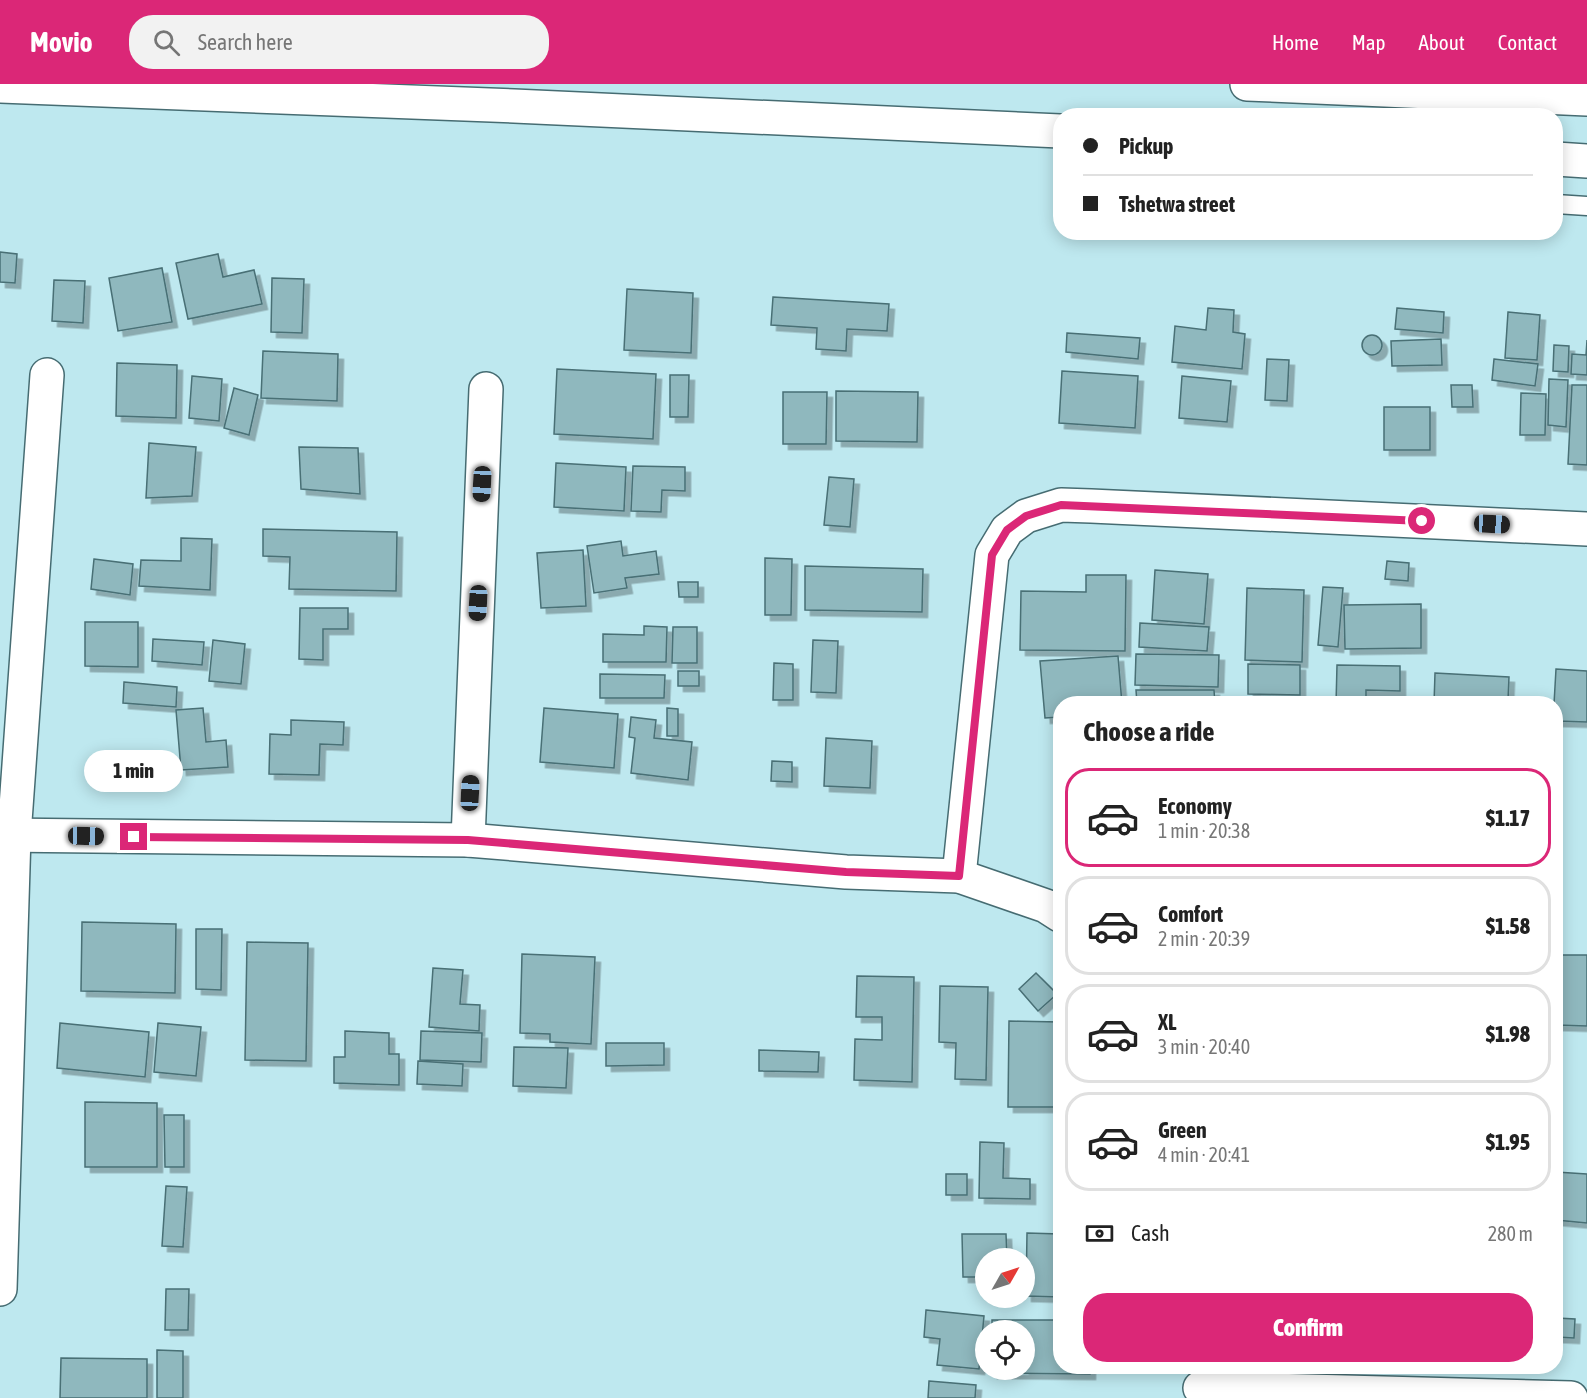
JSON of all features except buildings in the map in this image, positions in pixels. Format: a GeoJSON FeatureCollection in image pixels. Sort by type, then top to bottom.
{"type":"FeatureCollection","features":[{"type":"Feature","properties":{"kind":"street"},"geometry":{"type":"LineString","coordinates":[[1247,84],[1587,99]]}},
{"type":"Feature","properties":{"kind":"street"},"geometry":{"type":"LineString","coordinates":[[0,86],[526,106],[1053,131]]}},
{"type":"Feature","properties":{"kind":"street"},"geometry":{"type":"LineString","coordinates":[[1563,159],[1587,161]]}},
{"type":"Feature","properties":{"kind":"street"},"geometry":{"type":"LineString","coordinates":[[0,1289],[7,835],[47,375]]}},
{"type":"Feature","properties":{"kind":"street"},"geometry":{"type":"LineString","coordinates":[[468,840],[486,389]]}},
{"type":"Feature","properties":{"kind":"street"},"geometry":{"type":"LineString","coordinates":[[959,876],[992,555],[1007,530],[1026,516],[1061,505],[1587,529]]}},
{"type":"Feature","properties":{"kind":"street"},"geometry":{"type":"LineString","coordinates":[[7,835],[468,840],[846,872],[959,876],[1046,906],[1053,910]]}},
{"type":"Feature","properties":{"kind":"street"},"geometry":{"type":"LineString","coordinates":[[1199,1384],[1571,1398]]}},
{"type":"Feature","properties":{"kind":"lane"},"geometry":{"type":"LineString","coordinates":[[1563,204],[1587,206]]}},
{"type":"Feature","properties":{"kind":"route"},"geometry":{"type":"LineString","coordinates":[[134,837],[468,840],[846,872],[959,876],[992,555],[1007,530],[1026,516],[1061,505],[1422,521]]}}]}
